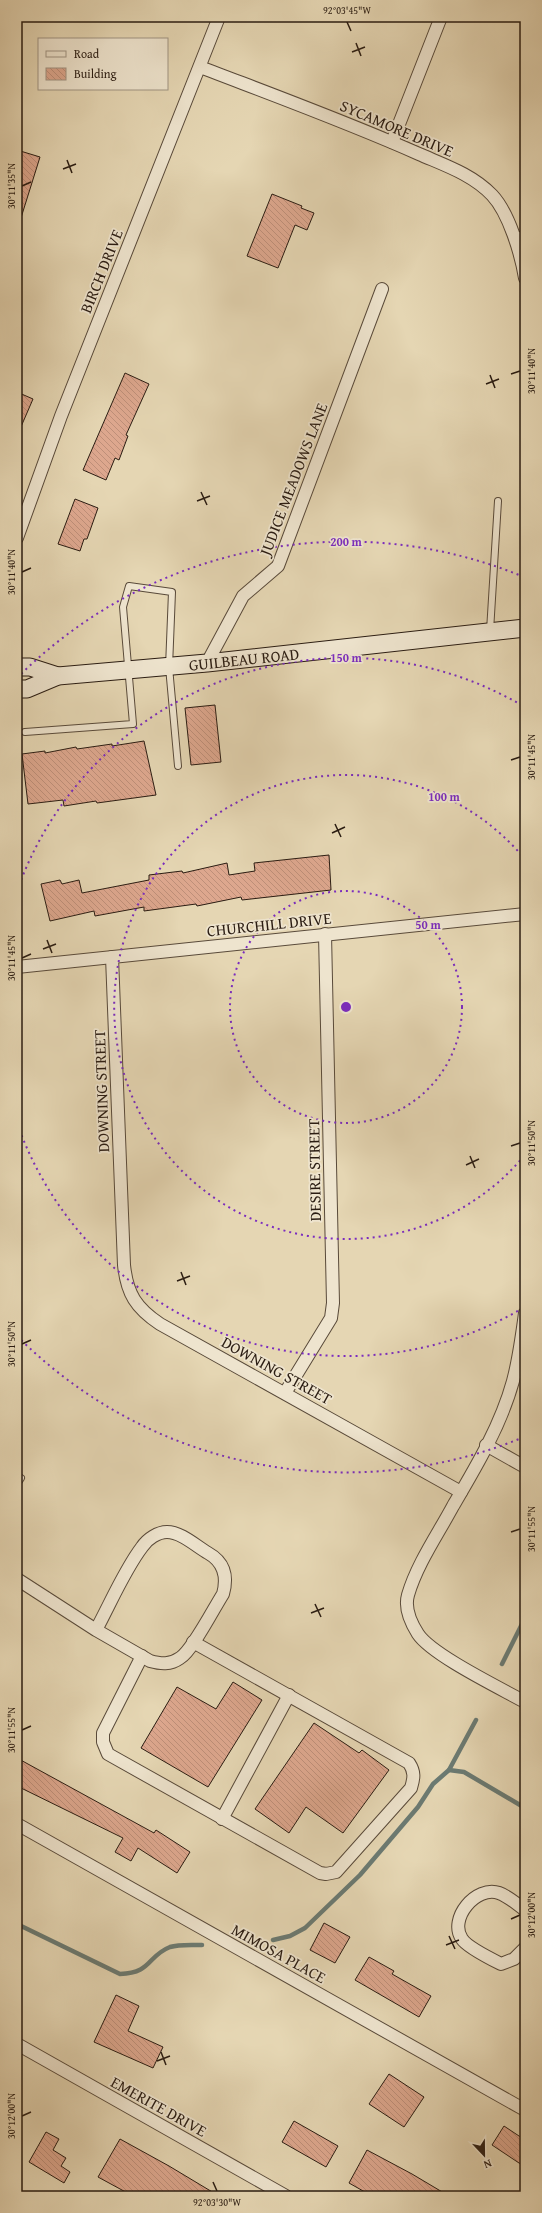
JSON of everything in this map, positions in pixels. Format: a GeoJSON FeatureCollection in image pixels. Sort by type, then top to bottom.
{"type":"FeatureCollection","features":[{"type":"Feature","properties":{"kind":"street","name":"BIRCH DRIVE"},"geometry":{"type":"LineString","coordinates":[[17,538],[58,424],[219,17]]}},
{"type":"Feature","properties":{"kind":"street"},"geometry":{"type":"LineString","coordinates":[[392,142],[441,17]]}},
{"type":"Feature","properties":{"kind":"street","name":"SYCAMORE DRIVE"},"geometry":{"type":"LineString","coordinates":[[200,66],[392,142],[453,169],[481,184],[493,196],[519,235],[525,278]]}},
{"type":"Feature","properties":{"kind":"street","name":"JUDICE MEADOWS LANE"},"geometry":{"type":"LineString","coordinates":[[207,663],[243,596],[278,566],[382,289]]}},
{"type":"Feature","properties":{"kind":"street","name":"GUILBEAU ROAD"},"geometry":{"type":"LineString","coordinates":[[17,688],[27,689],[58,676],[207,663],[525,628]]}},
{"type":"Feature","properties":{"kind":"street","name":"GUILBEAU ROAD"},"geometry":{"type":"LineString","coordinates":[[17,667],[30,667],[58,676]]}},
{"type":"Feature","properties":{"kind":"street","name":"CHURCHILL DRIVE"},"geometry":{"type":"LineString","coordinates":[[17,967],[525,914]]}},
{"type":"Feature","properties":{"kind":"street","name":"DESIRE STREET"},"geometry":{"type":"LineString","coordinates":[[285,1393],[331,1318],[333,1303],[325,934]]}},
{"type":"Feature","properties":{"kind":"street","name":"DOWNING STREET"},"geometry":{"type":"LineString","coordinates":[[112,957],[124,1265],[128,1290],[139,1307],[160,1324],[462,1492]]}},
{"type":"Feature","properties":{"kind":"street"},"geometry":{"type":"LineString","coordinates":[[525,1313],[520,1352],[513,1382],[503,1409],[462,1492],[414,1579],[408,1595],[407,1611],[419,1636],[443,1656],[525,1702]]}},
{"type":"Feature","properties":{"kind":"street"},"geometry":{"type":"LineString","coordinates":[[486,1446],[525,1467]]}},
{"type":"Feature","properties":{"kind":"street"},"geometry":{"type":"LineString","coordinates":[[17,1579],[96,1630],[142,1656],[160,1664],[170,1663],[184,1656],[193,1642],[223,1594],[226,1584],[222,1565],[216,1557],[175,1533],[166,1532],[150,1539],[142,1546],[96,1630]]}},
{"type":"Feature","properties":{"kind":"street"},"geometry":{"type":"LineString","coordinates":[[142,1656],[103,1733],[104,1747],[113,1759],[320,1873],[331,1874],[340,1868],[411,1788],[414,1779],[414,1771],[409,1763],[193,1642]]}},
{"type":"Feature","properties":{"kind":"street"},"geometry":{"type":"LineString","coordinates":[[222,1818],[289,1695]]}},
{"type":"Feature","properties":{"kind":"street","name":"MIMOSA PLACE"},"geometry":{"type":"LineString","coordinates":[[17,1824],[525,2110]]}},
{"type":"Feature","properties":{"kind":"street"},"geometry":{"type":"LineString","coordinates":[[525,1910],[500,1893],[486,1893],[476,1896],[465,1909],[459,1920],[457,1930],[463,1941],[500,1964],[514,1958],[525,1948]]}},
{"type":"Feature","properties":{"kind":"street","name":"EMERITE DRIVE"},"geometry":{"type":"LineString","coordinates":[[17,2044],[286,2196]]}},
{"type":"Feature","properties":{"kind":"lane"},"geometry":{"type":"LineString","coordinates":[[490,632],[498,501]]}},
{"type":"Feature","properties":{"kind":"lane"},"geometry":{"type":"LineString","coordinates":[[24,732],[133,724],[123,607],[129,586],[172,592],[168,667],[178,766]]}},
{"type":"Feature","properties":{"kind":"lane"},"geometry":{"type":"LineString","coordinates":[[17,1476],[21,1478],[17,1484]]}},
{"type":"Feature","properties":{"kind":"building"},"geometry":{"type":"Polygon","coordinates":[[[17,150],[40,157],[20,221],[17,220],[17,150]]]}},
{"type":"Feature","properties":{"kind":"building"},"geometry":{"type":"Polygon","coordinates":[[[272,194],[302,206],[301,208],[314,213],[307,230],[295,225],[278,268],[247,256],[272,194]]]}},
{"type":"Feature","properties":{"kind":"building"},"geometry":{"type":"Polygon","coordinates":[[[125,373],[149,384],[126,435],[128,436],[119,460],[115,458],[106,480],[83,470],[125,373]]]}},
{"type":"Feature","properties":{"kind":"building"},"geometry":{"type":"Polygon","coordinates":[[[17,392],[33,399],[17,436],[17,392]]]}},
{"type":"Feature","properties":{"kind":"building"},"geometry":{"type":"Polygon","coordinates":[[[75,499],[98,508],[87,539],[84,539],[80,551],[58,544],[75,499]]]}},
{"type":"Feature","properties":{"kind":"building"},"geometry":{"type":"Polygon","coordinates":[[[215,705],[221,762],[191,765],[185,708],[215,705]]]}},
{"type":"Feature","properties":{"kind":"building"},"geometry":{"type":"Polygon","coordinates":[[[144,741],[156,795],[64,806],[63,800],[28,804],[22,754],[45,751],[45,753],[76,747],[77,749],[112,744],[112,746],[144,741]]]}},
{"type":"Feature","properties":{"kind":"building"},"geometry":{"type":"Polygon","coordinates":[[[329,855],[331,890],[242,900],[241,897],[197,906],[196,904],[144,911],[144,907],[95,916],[94,911],[50,921],[41,884],[60,880],[62,884],[79,880],[82,893],[149,880],[149,875],[182,871],[183,873],[227,863],[229,875],[255,871],[254,863],[329,855]]]}},
{"type":"Feature","properties":{"kind":"building"},"geometry":{"type":"Polygon","coordinates":[[[233,1682],[262,1700],[208,1787],[141,1748],[177,1687],[216,1709],[233,1682]]]}},
{"type":"Feature","properties":{"kind":"building"},"geometry":{"type":"Polygon","coordinates":[[[314,1723],[359,1753],[362,1750],[389,1770],[343,1833],[306,1807],[289,1833],[255,1809],[314,1723]]]}},
{"type":"Feature","properties":{"kind":"building"},"geometry":{"type":"Polygon","coordinates":[[[17,1758],[154,1833],[156,1830],[190,1852],[177,1873],[138,1848],[131,1861],[115,1852],[123,1838],[17,1786],[17,1758]]]}},
{"type":"Feature","properties":{"kind":"building"},"geometry":{"type":"Polygon","coordinates":[[[324,1923],[350,1937],[335,1963],[310,1950],[324,1923]]]}},
{"type":"Feature","properties":{"kind":"building"},"geometry":{"type":"Polygon","coordinates":[[[369,1957],[394,1971],[392,1974],[431,1996],[419,2017],[355,1980],[369,1957]]]}},
{"type":"Feature","properties":{"kind":"building"},"geometry":{"type":"Polygon","coordinates":[[[116,1995],[139,2006],[128,2031],[163,2047],[153,2068],[94,2042],[116,1995]]]}},
{"type":"Feature","properties":{"kind":"building"},"geometry":{"type":"Polygon","coordinates":[[[389,2074],[424,2097],[404,2127],[369,2104],[389,2074]]]}},
{"type":"Feature","properties":{"kind":"building"},"geometry":{"type":"Polygon","coordinates":[[[294,2121],[338,2146],[326,2167],[282,2142],[294,2121]]]}},
{"type":"Feature","properties":{"kind":"building"},"geometry":{"type":"Polygon","coordinates":[[[504,2126],[525,2140],[525,2167],[492,2145],[504,2126]]]}},
{"type":"Feature","properties":{"kind":"building"},"geometry":{"type":"Polygon","coordinates":[[[46,2132],[59,2139],[53,2150],[66,2158],[61,2166],[70,2172],[64,2183],[29,2162],[46,2132]]]}},
{"type":"Feature","properties":{"kind":"building"},"geometry":{"type":"Polygon","coordinates":[[[120,2139],[219,2196],[133,2196],[98,2177],[120,2139]]]}},
{"type":"Feature","properties":{"kind":"building"},"geometry":{"type":"Polygon","coordinates":[[[367,2150],[449,2196],[372,2196],[349,2183],[367,2150]]]}},
{"type":"Feature","properties":{"kind":"waterway"},"geometry":{"type":"LineString","coordinates":[[502,1664],[525,1618]]}},
{"type":"Feature","properties":{"kind":"waterway"},"geometry":{"type":"LineString","coordinates":[[273,1940],[290,1936],[305,1928],[360,1875],[418,1807],[433,1784],[449,1770],[476,1720]]}},
{"type":"Feature","properties":{"kind":"waterway"},"geometry":{"type":"LineString","coordinates":[[449,1770],[464,1772],[525,1808]]}},
{"type":"Feature","properties":{"kind":"waterway"},"geometry":{"type":"LineString","coordinates":[[17,1924],[120,1974],[138,1971],[157,1955],[170,1947],[181,1945],[202,1945]]}}]}
